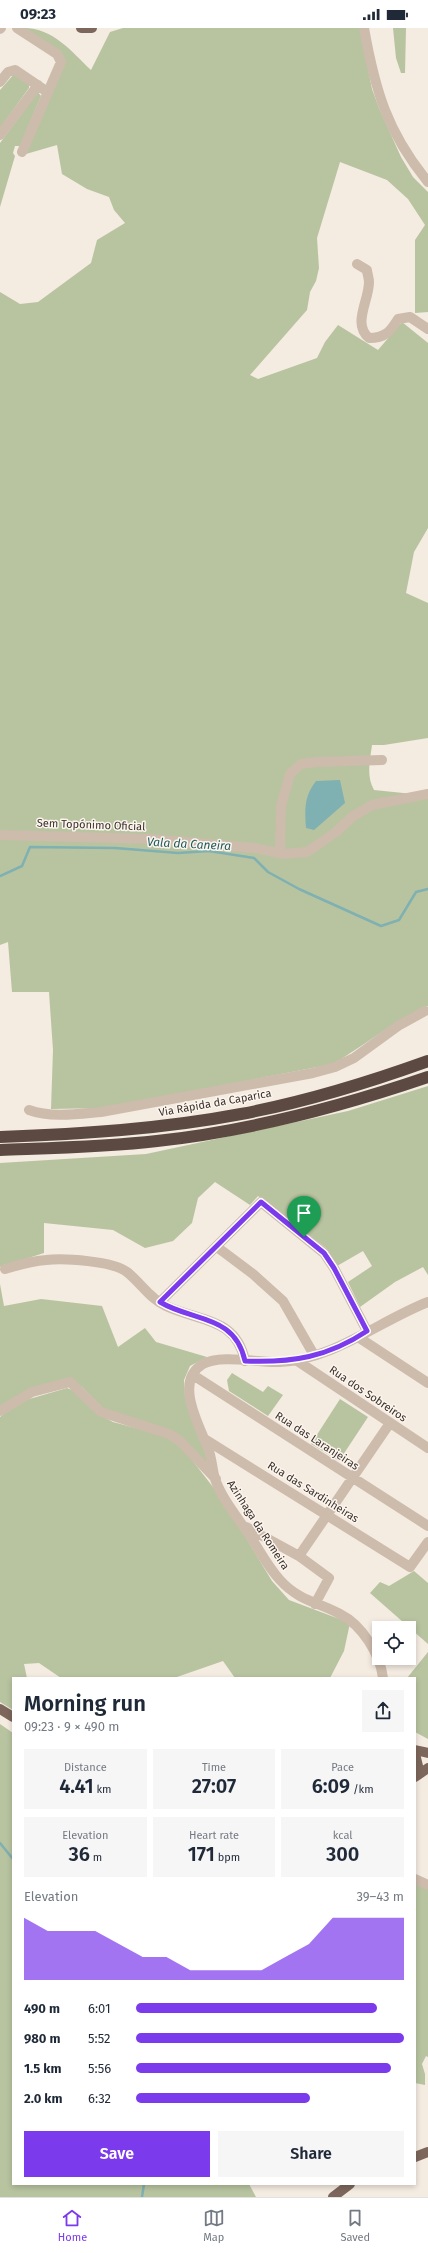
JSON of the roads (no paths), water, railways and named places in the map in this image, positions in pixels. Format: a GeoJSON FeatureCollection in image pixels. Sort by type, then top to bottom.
{"type":"FeatureCollection","features":[{"type":"Feature","properties":{"kind":"highway","name":"Via Rápida da Caparica"},"geometry":{"type":"LineString","coordinates":[[0,1136],[157,1127],[241,1114],[335,1091],[428,1061]]}},
{"type":"Feature","properties":{"kind":"highway"},"geometry":{"type":"LineString","coordinates":[[2,1151],[158,1141],[243,1127],[338,1105],[428,1077]]}},
{"type":"Feature","properties":{"kind":"main road"},"geometry":{"type":"LineString","coordinates":[[81,28],[92,28]]}},
{"type":"Feature","properties":{"kind":"main road"},"geometry":{"type":"LineString","coordinates":[[0,1709],[12,1717]]}},
{"type":"Feature","properties":{"kind":"main road"},"geometry":{"type":"LineString","coordinates":[[0,1715],[12,1722]]}},
{"type":"Feature","properties":{"kind":"main road"},"geometry":{"type":"LineString","coordinates":[[416,1750],[428,1753]]}},
{"type":"Feature","properties":{"kind":"main road"},"geometry":{"type":"LineString","coordinates":[[416,1758],[418,1766],[416,1773]]}},
{"type":"Feature","properties":{"kind":"main road"},"geometry":{"type":"LineString","coordinates":[[416,1775],[428,1768]]}},
{"type":"Feature","properties":{"kind":"main road"},"geometry":{"type":"LineString","coordinates":[[416,2157],[428,2152]]}},
{"type":"Feature","properties":{"kind":"main road"},"geometry":{"type":"LineString","coordinates":[[334,2197],[347,2185]]}},
{"type":"Feature","properties":{"kind":"street"},"geometry":{"type":"LineString","coordinates":[[17,28],[59,56],[61,65],[22,152]]}},
{"type":"Feature","properties":{"kind":"street"},"geometry":{"type":"LineString","coordinates":[[364,28],[372,73],[379,98],[410,159],[428,182]]}},
{"type":"Feature","properties":{"kind":"street"},"geometry":{"type":"LineString","coordinates":[[0,82],[8,72],[15,70],[48,93]]}},
{"type":"Feature","properties":{"kind":"street"},"geometry":{"type":"LineString","coordinates":[[0,135],[38,86]]}},
{"type":"Feature","properties":{"kind":"street"},"geometry":{"type":"LineString","coordinates":[[357,264],[367,270],[369,282],[361,324],[364,333],[369,338],[380,338],[388,334],[398,320],[410,317],[428,329]]}},
{"type":"Feature","properties":{"kind":"street"},"geometry":{"type":"LineString","coordinates":[[280,853],[281,806],[290,774],[301,764],[316,762],[382,760]]}},
{"type":"Feature","properties":{"kind":"street","name":"Sem Topónimo Oficial"},"geometry":{"type":"LineString","coordinates":[[0,835],[150,839],[254,848],[280,853],[307,852],[372,805],[428,794]]}},
{"type":"Feature","properties":{"kind":"street"},"geometry":{"type":"LineString","coordinates":[[29,1110],[68,1115],[101,1112],[313,1073],[354,1058],[398,1026],[427,1013]]}},
{"type":"Feature","properties":{"kind":"street"},"geometry":{"type":"LineString","coordinates":[[160,1302],[261,1202],[324,1253],[334,1268],[367,1331]]}},
{"type":"Feature","properties":{"kind":"street"},"geometry":{"type":"LineString","coordinates":[[217,1247],[253,1274],[283,1301],[314,1355]]}},
{"type":"Feature","properties":{"kind":"street"},"geometry":{"type":"LineString","coordinates":[[5,1268],[48,1259],[92,1262],[119,1268],[127,1272],[144,1290],[160,1302],[186,1314],[224,1326],[239,1342],[245,1361]]}},
{"type":"Feature","properties":{"kind":"street"},"geometry":{"type":"LineString","coordinates":[[193,1375],[198,1368],[211,1361],[279,1362],[296,1360],[314,1355],[358,1337],[367,1331],[428,1302]]}},
{"type":"Feature","properties":{"kind":"street"},"geometry":{"type":"LineString","coordinates":[[358,1337],[428,1383]]}},
{"type":"Feature","properties":{"kind":"street","name":"Rua dos Sobreiros"},"geometry":{"type":"LineString","coordinates":[[296,1360],[428,1448]]}},
{"type":"Feature","properties":{"kind":"street","name":"Azinhaga da Romeira"},"geometry":{"type":"LineString","coordinates":[[193,1375],[190,1384],[190,1399],[193,1414],[212,1457],[216,1479],[223,1495],[282,1582],[295,1594],[340,1614],[362,1633],[378,1658],[383,1677]]}},
{"type":"Feature","properties":{"kind":"street","name":"Rua das Laranjeiras"},"geometry":{"type":"LineString","coordinates":[[193,1375],[428,1526]]}},
{"type":"Feature","properties":{"kind":"street"},"geometry":{"type":"LineString","coordinates":[[0,1410],[32,1392],[70,1382],[101,1412],[154,1428],[174,1438],[216,1479]]}},
{"type":"Feature","properties":{"kind":"street"},"geometry":{"type":"LineString","coordinates":[[299,1556],[390,1422]]}},
{"type":"Feature","properties":{"kind":"street","name":"Rua das Sardinheiras"},"geometry":{"type":"LineString","coordinates":[[203,1438],[410,1567],[428,1542]]}},
{"type":"Feature","properties":{"kind":"street"},"geometry":{"type":"LineString","coordinates":[[243,1526],[299,1556],[330,1578],[315,1604]]}},
{"type":"Feature","properties":{"kind":"street"},"geometry":{"type":"LineString","coordinates":[[416,1879],[428,1885]]}},
{"type":"Feature","properties":{"kind":"water"},"geometry":{"type":"Polygon","coordinates":[[[340,780],[345,803],[314,830],[306,828],[305,814],[307,798],[316,781],[340,780]]]}},
{"type":"Feature","properties":{"kind":"waterway","name":"Vala da Caneira"},"geometry":{"type":"LineString","coordinates":[[0,876],[22,866],[30,847],[115,848],[178,853],[209,851],[254,858],[268,872],[299,889],[381,926],[399,920],[416,892],[428,889]]}},
{"type":"Feature","properties":{"kind":"waterway"},"geometry":{"type":"LineString","coordinates":[[0,1843],[12,1858]]}},
{"type":"Feature","properties":{"kind":"waterway"},"geometry":{"type":"LineString","coordinates":[[142,2197],[144,2185]]}}]}
